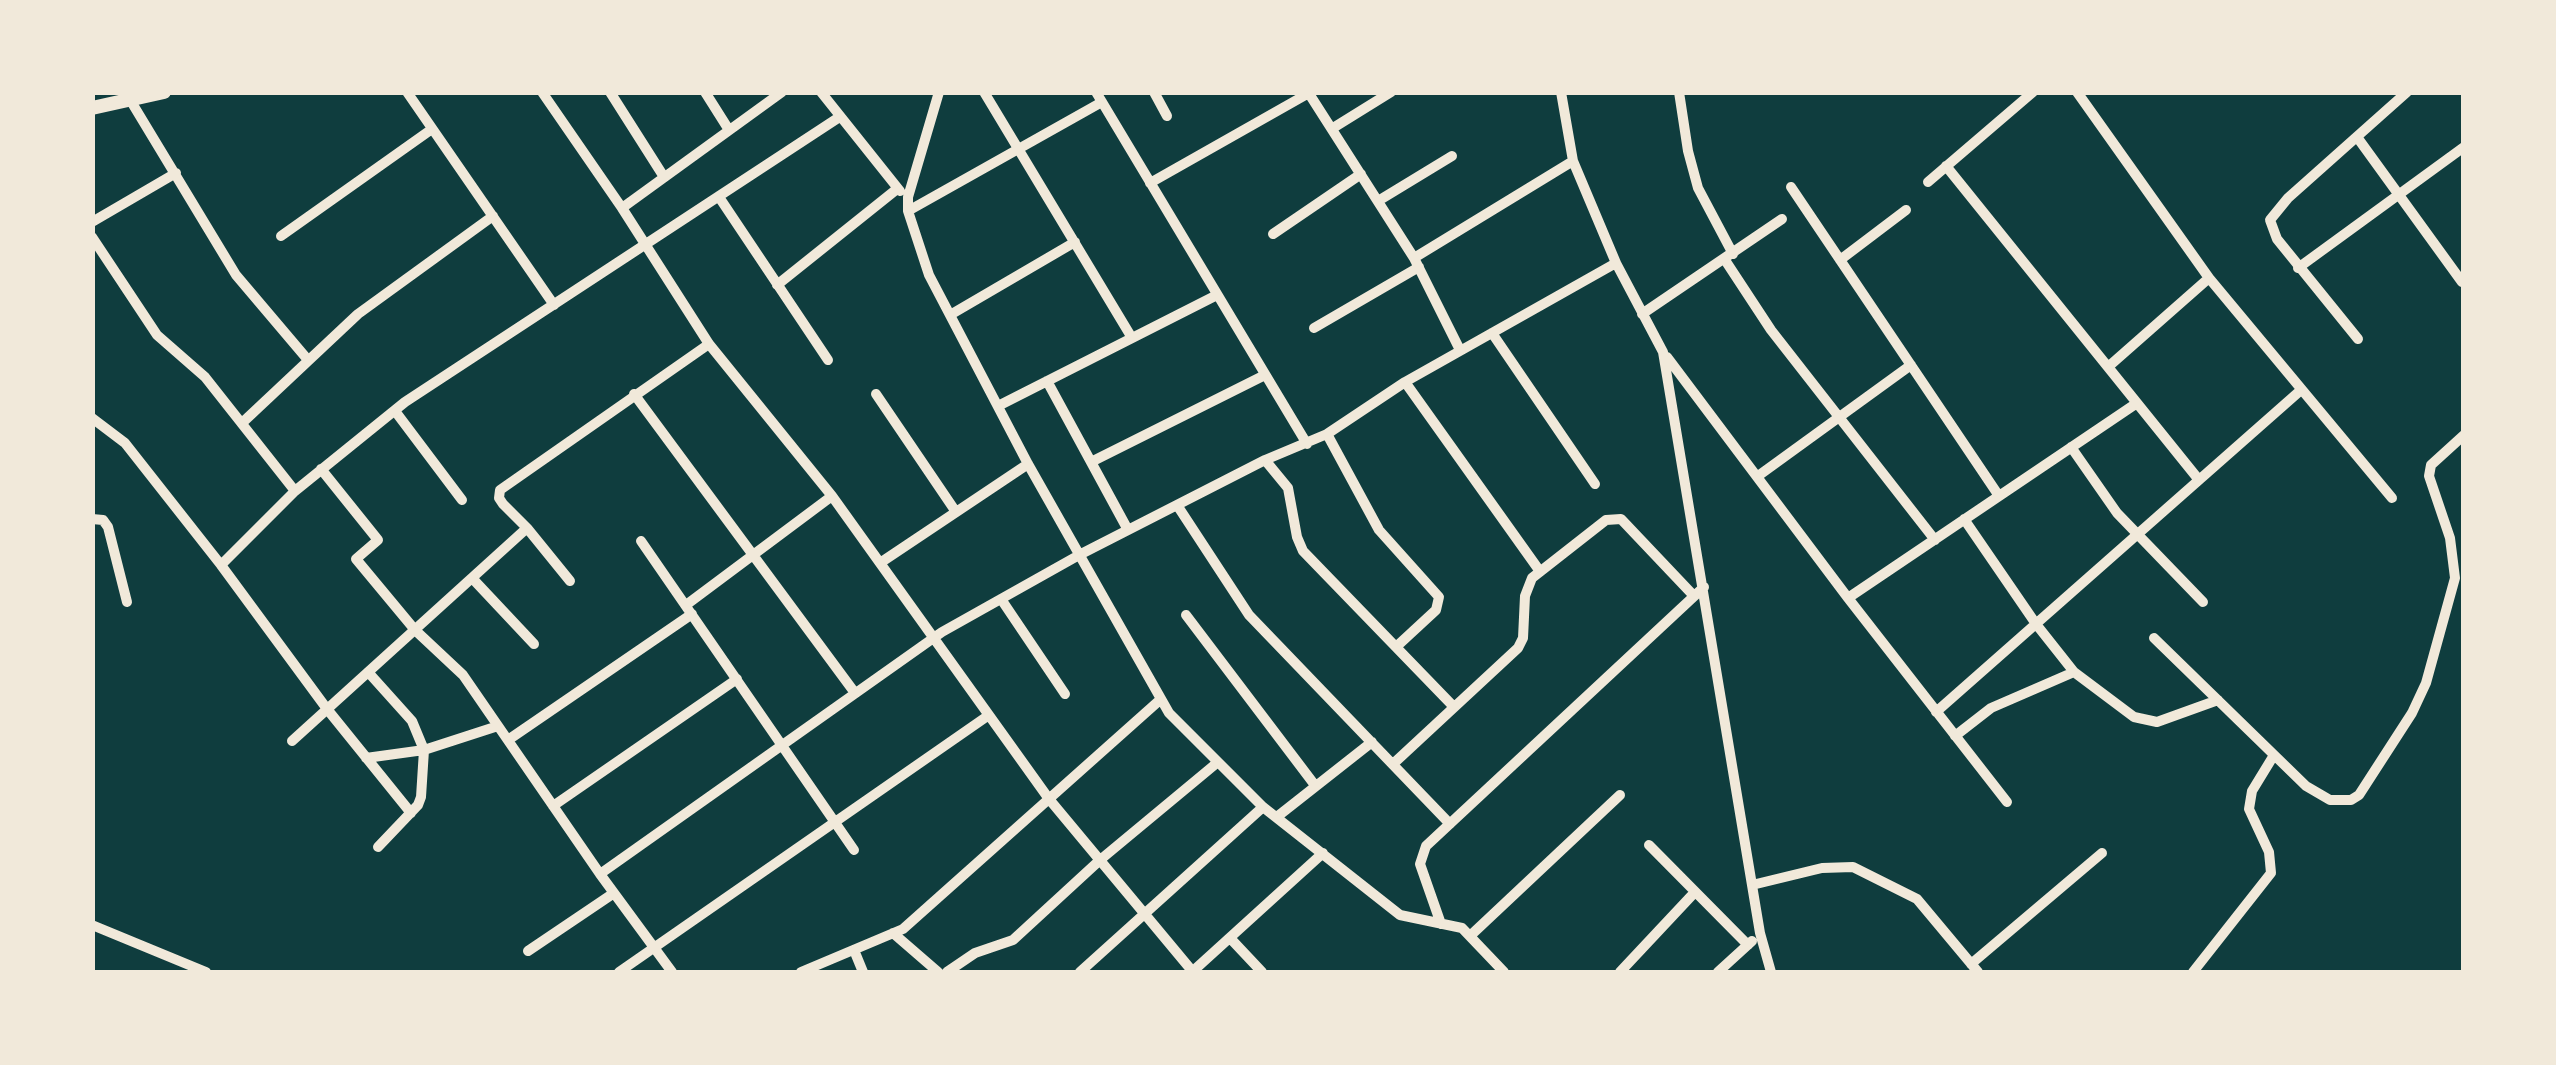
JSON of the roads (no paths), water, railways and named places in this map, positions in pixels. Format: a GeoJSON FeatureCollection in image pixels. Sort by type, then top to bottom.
{"type":"FeatureCollection","features":[{"type":"Feature","properties":{"kind":"street"},"geometry":{"type":"LineString","coordinates":[[92,108],[130,96],[164,92]]}},
{"type":"Feature","properties":{"kind":"street"},"geometry":{"type":"LineString","coordinates":[[407,92],[554,305]]}},
{"type":"Feature","properties":{"kind":"street"},"geometry":{"type":"LineString","coordinates":[[542,92],[709,344],[832,496],[1049,798],[1193,972],[1323,853]]}},
{"type":"Feature","properties":{"kind":"street"},"geometry":{"type":"LineString","coordinates":[[610,92],[664,177]]}},
{"type":"Feature","properties":{"kind":"street"},"geometry":{"type":"LineString","coordinates":[[705,92],[730,130]]}},
{"type":"Feature","properties":{"kind":"street"},"geometry":{"type":"LineString","coordinates":[[622,208],[782,92]]}},
{"type":"Feature","properties":{"kind":"street"},"geometry":{"type":"LineString","coordinates":[[821,92],[838,118],[896,188],[908,197]]}},
{"type":"Feature","properties":{"kind":"street"},"geometry":{"type":"LineString","coordinates":[[939,92],[908,197],[908,212],[929,275],[1028,464],[1168,713],[1263,807],[1400,915],[1462,928],[1500,971]]}},
{"type":"Feature","properties":{"kind":"street"},"geometry":{"type":"LineString","coordinates":[[984,92],[1132,338]]}},
{"type":"Feature","properties":{"kind":"street"},"geometry":{"type":"LineString","coordinates":[[1154,92],[1166,116]]}},
{"type":"Feature","properties":{"kind":"street"},"geometry":{"type":"LineString","coordinates":[[1333,128],[1391,92]]}},
{"type":"Feature","properties":{"kind":"street"},"geometry":{"type":"LineString","coordinates":[[1561,92],[1573,161],[1616,264],[1664,352],[2007,802]]}},
{"type":"Feature","properties":{"kind":"street"},"geometry":{"type":"LineString","coordinates":[[1679,92],[1698,188],[1729,257],[1772,330],[1934,540]]}},
{"type":"Feature","properties":{"kind":"street"},"geometry":{"type":"LineString","coordinates":[[1928,182],[2032,92]]}},
{"type":"Feature","properties":{"kind":"street"},"geometry":{"type":"LineString","coordinates":[[2077,92],[2209,278],[2392,498]]}},
{"type":"Feature","properties":{"kind":"street"},"geometry":{"type":"LineString","coordinates":[[2358,340],[2276,239],[2270,220],[2288,198],[2407,92]]}},
{"type":"Feature","properties":{"kind":"street"},"geometry":{"type":"LineString","coordinates":[[1150,183],[1308,93],[1417,262],[1460,350]]}},
{"type":"Feature","properties":{"kind":"street"},"geometry":{"type":"LineString","coordinates":[[130,96],[236,275],[308,360]]}},
{"type":"Feature","properties":{"kind":"street"},"geometry":{"type":"LineString","coordinates":[[908,212],[1099,98],[1307,444]]}},
{"type":"Feature","properties":{"kind":"street"},"geometry":{"type":"LineString","coordinates":[[222,565],[296,491],[395,410],[838,118]]}},
{"type":"Feature","properties":{"kind":"street"},"geometry":{"type":"LineString","coordinates":[[281,236],[432,129]]}},
{"type":"Feature","properties":{"kind":"street"},"geometry":{"type":"LineString","coordinates":[[2357,137],[2462,282]]}},
{"type":"Feature","properties":{"kind":"street"},"geometry":{"type":"LineString","coordinates":[[2298,268],[2464,147]]}},
{"type":"Feature","properties":{"kind":"street"},"geometry":{"type":"LineString","coordinates":[[1378,201],[1452,156]]}},
{"type":"Feature","properties":{"kind":"street"},"geometry":{"type":"LineString","coordinates":[[1314,328],[1573,161]]}},
{"type":"Feature","properties":{"kind":"street"},"geometry":{"type":"LineString","coordinates":[[1946,166],[2200,480]]}},
{"type":"Feature","properties":{"kind":"street"},"geometry":{"type":"LineString","coordinates":[[92,222],[176,173]]}},
{"type":"Feature","properties":{"kind":"street"},"geometry":{"type":"LineString","coordinates":[[1273,234],[1362,174]]}},
{"type":"Feature","properties":{"kind":"street"},"geometry":{"type":"LineString","coordinates":[[1791,187],[1999,496]]}},
{"type":"Feature","properties":{"kind":"street"},"geometry":{"type":"LineString","coordinates":[[777,284],[896,188]]}},
{"type":"Feature","properties":{"kind":"street"},"geometry":{"type":"LineString","coordinates":[[719,197],[828,360]]}},
{"type":"Feature","properties":{"kind":"street"},"geometry":{"type":"LineString","coordinates":[[1840,260],[1906,210]]}},
{"type":"Feature","properties":{"kind":"street"},"geometry":{"type":"LineString","coordinates":[[242,422],[358,314],[493,216]]}},
{"type":"Feature","properties":{"kind":"street"},"geometry":{"type":"LineString","coordinates":[[1642,314],[1782,219]]}},
{"type":"Feature","properties":{"kind":"street"},"geometry":{"type":"LineString","coordinates":[[92,237],[158,335],[205,378],[296,491]]}},
{"type":"Feature","properties":{"kind":"street"},"geometry":{"type":"LineString","coordinates":[[950,314],[1076,242]]}},
{"type":"Feature","properties":{"kind":"street"},"geometry":{"type":"LineString","coordinates":[[600,874],[934,638],[1081,554],[1265,460],[1327,434],[1405,382],[1616,264]]}},
{"type":"Feature","properties":{"kind":"street"},"geometry":{"type":"LineString","coordinates":[[2108,367],[2209,278]]}},
{"type":"Feature","properties":{"kind":"street"},"geometry":{"type":"LineString","coordinates":[[998,406],[1217,295]]}},
{"type":"Feature","properties":{"kind":"street"},"geometry":{"type":"LineString","coordinates":[[1492,333],[1596,484]]}},
{"type":"Feature","properties":{"kind":"street"},"geometry":{"type":"LineString","coordinates":[[570,581],[502,504],[500,490],[709,344]]}},
{"type":"Feature","properties":{"kind":"street"},"geometry":{"type":"LineString","coordinates":[[1664,352],[1760,934],[1771,972]]}},
{"type":"Feature","properties":{"kind":"street"},"geometry":{"type":"LineString","coordinates":[[1758,476],[1911,365]]}},
{"type":"Feature","properties":{"kind":"street"},"geometry":{"type":"LineString","coordinates":[[1091,462],[1265,375]]}},
{"type":"Feature","properties":{"kind":"street"},"geometry":{"type":"LineString","coordinates":[[1047,381],[1128,530]]}},
{"type":"Feature","properties":{"kind":"street"},"geometry":{"type":"LineString","coordinates":[[1405,382],[1540,570]]}},
{"type":"Feature","properties":{"kind":"street"},"geometry":{"type":"LineString","coordinates":[[1936,712],[2302,390]]}},
{"type":"Feature","properties":{"kind":"street"},"geometry":{"type":"LineString","coordinates":[[634,394],[855,692]]}},
{"type":"Feature","properties":{"kind":"street"},"geometry":{"type":"LineString","coordinates":[[876,394],[956,512]]}},
{"type":"Feature","properties":{"kind":"street"},"geometry":{"type":"LineString","coordinates":[[1848,598],[2136,402]]}},
{"type":"Feature","properties":{"kind":"street"},"geometry":{"type":"LineString","coordinates":[[395,410],[462,500]]}},
{"type":"Feature","properties":{"kind":"street"},"geometry":{"type":"LineString","coordinates":[[92,418],[126,443],[222,565],[326,709],[411,814]]}},
{"type":"Feature","properties":{"kind":"street"},"geometry":{"type":"LineString","coordinates":[[1327,434],[1380,530],[1439,597],[1436,610],[1396,647]]}},
{"type":"Feature","properties":{"kind":"street"},"geometry":{"type":"LineString","coordinates":[[2154,638],[2318,795],[2330,800],[2351,800],[2366,788],[2426,683],[2455,578],[2450,538],[2428,476],[2431,465],[2464,435]]}},
{"type":"Feature","properties":{"kind":"street"},"geometry":{"type":"LineString","coordinates":[[2071,447],[2111,505],[2204,602]]}},
{"type":"Feature","properties":{"kind":"street"},"geometry":{"type":"LineString","coordinates":[[1265,460],[1288,488],[1303,551],[1454,707]]}},
{"type":"Feature","properties":{"kind":"street"},"geometry":{"type":"LineString","coordinates":[[880,564],[1028,464]]}},
{"type":"Feature","properties":{"kind":"street"},"geometry":{"type":"LineString","coordinates":[[321,469],[378,540],[356,559],[415,630],[464,675],[672,972]]}},
{"type":"Feature","properties":{"kind":"street"},"geometry":{"type":"LineString","coordinates":[[508,740],[689,610],[753,555],[832,496]]}},
{"type":"Feature","properties":{"kind":"street"},"geometry":{"type":"LineString","coordinates":[[1177,505],[1250,615],[1450,824]]}},
{"type":"Feature","properties":{"kind":"street"},"geometry":{"type":"LineString","coordinates":[[1393,764],[1518,648],[1523,638],[1528,586],[1540,570],[1614,517],[1621,519],[1694,596]]}},
{"type":"Feature","properties":{"kind":"street"},"geometry":{"type":"LineString","coordinates":[[92,519],[104,520],[108,527],[127,602]]}},
{"type":"Feature","properties":{"kind":"street"},"geometry":{"type":"LineString","coordinates":[[1964,519],[2074,672],[2134,717],[2157,722],[2218,700]]}},
{"type":"Feature","properties":{"kind":"street"},"geometry":{"type":"LineString","coordinates":[[292,740],[527,528]]}},
{"type":"Feature","properties":{"kind":"street"},"geometry":{"type":"LineString","coordinates":[[642,541],[854,850]]}},
{"type":"Feature","properties":{"kind":"street"},"geometry":{"type":"LineString","coordinates":[[472,578],[534,644]]}},
{"type":"Feature","properties":{"kind":"street"},"geometry":{"type":"LineString","coordinates":[[1441,924],[1420,854],[1704,587]]}},
{"type":"Feature","properties":{"kind":"street"},"geometry":{"type":"LineString","coordinates":[[1000,599],[1065,694]]}},
{"type":"Feature","properties":{"kind":"street"},"geometry":{"type":"LineString","coordinates":[[1186,615],[1314,784]]}},
{"type":"Feature","properties":{"kind":"street"},"geometry":{"type":"LineString","coordinates":[[368,672],[412,721],[424,750],[422,797],[378,847]]}},
{"type":"Feature","properties":{"kind":"street"},"geometry":{"type":"LineString","coordinates":[[1955,736],[1991,708],[2074,672]]}},
{"type":"Feature","properties":{"kind":"street"},"geometry":{"type":"LineString","coordinates":[[553,806],[737,680]]}},
{"type":"Feature","properties":{"kind":"street"},"geometry":{"type":"LineString","coordinates":[[800,972],[903,929],[1161,699]]}},
{"type":"Feature","properties":{"kind":"street"},"geometry":{"type":"LineString","coordinates":[[619,972],[989,715]]}},
{"type":"Feature","properties":{"kind":"street"},"geometry":{"type":"LineString","coordinates":[[366,758],[424,750],[498,726]]}},
{"type":"Feature","properties":{"kind":"street"},"geometry":{"type":"LineString","coordinates":[[1278,816],[1372,742]]}},
{"type":"Feature","properties":{"kind":"street"},"geometry":{"type":"LineString","coordinates":[[2194,972],[2271,873],[2269,852],[2249,809],[2252,790],[2274,755]]}},
{"type":"Feature","properties":{"kind":"street"},"geometry":{"type":"LineString","coordinates":[[948,972],[975,952],[1014,940],[1100,860],[1218,762]]}},
{"type":"Feature","properties":{"kind":"street"},"geometry":{"type":"LineString","coordinates":[[1470,936],[1620,795]]}},
{"type":"Feature","properties":{"kind":"street"},"geometry":{"type":"LineString","coordinates":[[1080,972],[1263,807]]}},
{"type":"Feature","properties":{"kind":"street"},"geometry":{"type":"LineString","coordinates":[[1649,845],[1748,944]]}},
{"type":"Feature","properties":{"kind":"street"},"geometry":{"type":"LineString","coordinates":[[1752,885],[1822,868],[1853,867],[1917,900],[1974,968],[2102,853]]}},
{"type":"Feature","properties":{"kind":"street"},"geometry":{"type":"LineString","coordinates":[[1620,972],[1695,892]]}},
{"type":"Feature","properties":{"kind":"street"},"geometry":{"type":"LineString","coordinates":[[528,951],[614,893]]}},
{"type":"Feature","properties":{"kind":"street"},"geometry":{"type":"LineString","coordinates":[[92,925],[206,972]]}},
{"type":"Feature","properties":{"kind":"street"},"geometry":{"type":"LineString","coordinates":[[893,933],[938,972]]}},
{"type":"Feature","properties":{"kind":"street"},"geometry":{"type":"LineString","coordinates":[[1718,972],[1760,934]]}},
{"type":"Feature","properties":{"kind":"street"},"geometry":{"type":"LineString","coordinates":[[1230,938],[1262,972]]}},
{"type":"Feature","properties":{"kind":"street"},"geometry":{"type":"LineString","coordinates":[[854,950],[864,972]]}}]}
